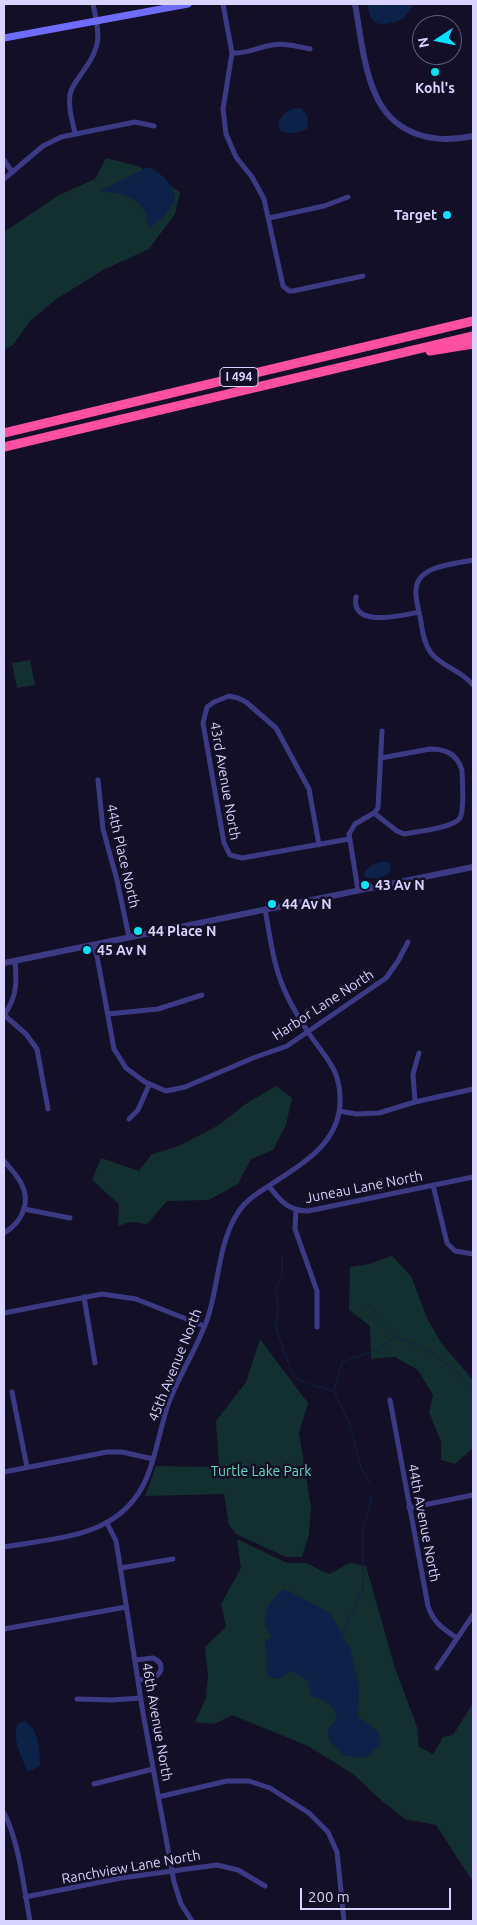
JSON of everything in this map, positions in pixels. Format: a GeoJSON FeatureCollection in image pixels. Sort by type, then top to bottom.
{"type":"FeatureCollection","features":[{"type":"Feature","properties":{"kind":"highway","name":"I 494"},"geometry":{"type":"LineString","coordinates":[[4,433],[473,321]]}},
{"type":"Feature","properties":{"kind":"highway","name":"I 494"},"geometry":{"type":"LineString","coordinates":[[4,447],[473,336]]}},
{"type":"Feature","properties":{"kind":"highway"},"geometry":{"type":"LineString","coordinates":[[403,352],[416,354],[473,344]]}},
{"type":"Feature","properties":{"kind":"main road"},"geometry":{"type":"LineString","coordinates":[[4,38],[188,4]]}},
{"type":"Feature","properties":{"kind":"street"},"geometry":{"type":"LineString","coordinates":[[75,133],[70,108],[71,92],[96,51],[98,37],[92,4]]}},
{"type":"Feature","properties":{"kind":"street"},"geometry":{"type":"LineString","coordinates":[[223,4],[232,53],[223,109],[226,134],[236,157],[259,188],[269,218],[283,286],[293,291],[363,276]]}},
{"type":"Feature","properties":{"kind":"street"},"geometry":{"type":"LineString","coordinates":[[355,4],[373,90],[384,109],[399,125],[429,138],[451,139],[473,136]]}},
{"type":"Feature","properties":{"kind":"street"},"geometry":{"type":"LineString","coordinates":[[232,53],[248,52],[265,46],[283,44],[310,49]]}},
{"type":"Feature","properties":{"kind":"street"},"geometry":{"type":"LineString","coordinates":[[4,179],[52,140],[75,133],[135,122],[154,126]]}},
{"type":"Feature","properties":{"kind":"street"},"geometry":{"type":"LineString","coordinates":[[4,160],[12,172]]}},
{"type":"Feature","properties":{"kind":"street"},"geometry":{"type":"LineString","coordinates":[[269,218],[324,206],[348,197]]}},
{"type":"Feature","properties":{"kind":"street"},"geometry":{"type":"LineString","coordinates":[[471,683],[462,674],[437,659],[431,653],[424,637],[416,589],[420,577],[426,572],[473,560]]}},
{"type":"Feature","properties":{"kind":"street"},"geometry":{"type":"LineString","coordinates":[[356,597],[355,603],[358,610],[372,617],[388,618],[419,612]]}},
{"type":"Feature","properties":{"kind":"street","name":"43rd Avenue North"},"geometry":{"type":"LineString","coordinates":[[319,845],[309,788],[276,728],[246,702],[238,698],[229,696],[207,707],[203,716],[203,723],[224,843],[230,855],[242,858],[319,845],[349,839]]}},
{"type":"Feature","properties":{"kind":"street"},"geometry":{"type":"LineString","coordinates":[[358,890],[349,834],[355,824],[374,813],[379,802],[382,731]]}},
{"type":"Feature","properties":{"kind":"street"},"geometry":{"type":"LineString","coordinates":[[374,813],[404,834],[450,825],[458,820],[462,812],[462,770],[460,764],[445,750],[430,749],[381,758]]}},
{"type":"Feature","properties":{"kind":"street","name":"44th Place North"},"geometry":{"type":"LineString","coordinates":[[98,780],[103,829],[117,880],[129,937]]}},
{"type":"Feature","properties":{"kind":"street"},"geometry":{"type":"LineString","coordinates":[[4,963],[473,867]]}},
{"type":"Feature","properties":{"kind":"street"},"geometry":{"type":"LineString","coordinates":[[265,909],[274,957],[284,989],[308,1032],[334,1069],[340,1093],[339,1111],[333,1130],[318,1151],[269,1186]]}},
{"type":"Feature","properties":{"kind":"street","name":"Harbor Lane North"},"geometry":{"type":"LineString","coordinates":[[149,1085],[166,1091],[185,1087],[253,1058],[287,1046],[386,978],[408,942]]}},
{"type":"Feature","properties":{"kind":"street"},"geometry":{"type":"LineString","coordinates":[[93,944],[114,1049],[126,1068],[149,1085],[138,1110],[129,1119]]}},
{"type":"Feature","properties":{"kind":"street"},"geometry":{"type":"LineString","coordinates":[[15,961],[16,989],[12,1003],[4,1015],[26,1034],[37,1048],[48,1109]]}},
{"type":"Feature","properties":{"kind":"street"},"geometry":{"type":"LineString","coordinates":[[108,1014],[158,1009],[202,995]]}},
{"type":"Feature","properties":{"kind":"street"},"geometry":{"type":"LineString","coordinates":[[415,1102],[413,1074],[420,1053]]}},
{"type":"Feature","properties":{"kind":"street"},"geometry":{"type":"LineString","coordinates":[[339,1111],[368,1115],[473,1089]]}},
{"type":"Feature","properties":{"kind":"street"},"geometry":{"type":"LineString","coordinates":[[4,1161],[22,1184],[26,1199],[24,1209],[17,1223],[4,1233]]}},
{"type":"Feature","properties":{"kind":"street","name":"Juneau Lane North"},"geometry":{"type":"LineString","coordinates":[[269,1186],[282,1203],[296,1210],[315,1210],[473,1177]]}},
{"type":"Feature","properties":{"kind":"street"},"geometry":{"type":"LineString","coordinates":[[433,1185],[446,1243],[455,1251],[473,1254]]}},
{"type":"Feature","properties":{"kind":"street","name":"45th Avenue North"},"geometry":{"type":"LineString","coordinates":[[4,1547],[86,1533],[107,1523],[127,1508],[135,1498],[147,1477],[168,1403],[208,1316],[224,1244],[235,1216],[247,1201],[269,1186]]}},
{"type":"Feature","properties":{"kind":"street"},"geometry":{"type":"LineString","coordinates":[[24,1209],[70,1218]]}},
{"type":"Feature","properties":{"kind":"street"},"geometry":{"type":"LineString","coordinates":[[296,1210],[295,1229],[317,1291],[317,1327]]}},
{"type":"Feature","properties":{"kind":"street"},"geometry":{"type":"LineString","coordinates":[[4,1313],[102,1294],[136,1299],[204,1326]]}},
{"type":"Feature","properties":{"kind":"street"},"geometry":{"type":"LineString","coordinates":[[84,1296],[95,1363]]}},
{"type":"Feature","properties":{"kind":"street"},"geometry":{"type":"LineString","coordinates":[[12,1392],[26,1467]]}},
{"type":"Feature","properties":{"kind":"street","name":"44th Avenue North"},"geometry":{"type":"LineString","coordinates":[[390,1400],[430,1613],[437,1624],[457,1638]]}},
{"type":"Feature","properties":{"kind":"street"},"geometry":{"type":"LineString","coordinates":[[4,1472],[106,1452],[122,1452],[153,1459]]}},
{"type":"Feature","properties":{"kind":"street"},"geometry":{"type":"LineString","coordinates":[[410,1508],[473,1495]]}},
{"type":"Feature","properties":{"kind":"street","name":"46th Avenue North"},"geometry":{"type":"LineString","coordinates":[[107,1523],[116,1541],[153,1769],[172,1872],[181,1904],[192,1921]]}},
{"type":"Feature","properties":{"kind":"street"},"geometry":{"type":"LineString","coordinates":[[121,1568],[173,1559]]}},
{"type":"Feature","properties":{"kind":"street"},"geometry":{"type":"LineString","coordinates":[[4,1629],[126,1607]]}},
{"type":"Feature","properties":{"kind":"street"},"geometry":{"type":"LineString","coordinates":[[437,1668],[473,1615]]}},
{"type":"Feature","properties":{"kind":"street"},"geometry":{"type":"LineString","coordinates":[[135,1660],[153,1658],[160,1662],[161,1666],[156,1676],[138,1680]]}},
{"type":"Feature","properties":{"kind":"street"},"geometry":{"type":"LineString","coordinates":[[77,1699],[112,1700],[141,1698]]}},
{"type":"Feature","properties":{"kind":"street"},"geometry":{"type":"LineString","coordinates":[[94,1784],[153,1769]]}},
{"type":"Feature","properties":{"kind":"street"},"geometry":{"type":"LineString","coordinates":[[158,1797],[227,1781],[249,1781],[270,1788],[317,1818],[328,1832],[337,1852],[344,1921]]}},
{"type":"Feature","properties":{"kind":"street"},"geometry":{"type":"LineString","coordinates":[[4,1813],[12,1830],[30,1921]]}},
{"type":"Feature","properties":{"kind":"street","name":"Ranchview Lane North"},"geometry":{"type":"LineString","coordinates":[[25,1897],[121,1878],[206,1866],[222,1866],[243,1872],[265,1886]]}},
{"type":"Feature","properties":{"kind":"green space"},"geometry":{"type":"Polygon","coordinates":[[[106,158],[138,166],[180,192],[175,214],[149,249],[103,270],[55,300],[30,321],[13,345],[4,350],[4,232],[59,195],[95,179],[106,158]]]}},
{"type":"Feature","properties":{"kind":"green space"},"geometry":{"type":"Polygon","coordinates":[[[30,660],[35,685],[17,688],[12,663],[30,660]]]}},
{"type":"Feature","properties":{"kind":"green space"},"geometry":{"type":"Polygon","coordinates":[[[276,1086],[292,1098],[286,1125],[273,1150],[251,1159],[238,1184],[209,1200],[167,1201],[147,1224],[130,1222],[118,1226],[119,1204],[92,1180],[101,1158],[139,1171],[152,1154],[179,1146],[219,1125],[244,1105],[276,1086]]]}},
{"type":"Feature","properties":{"kind":"green space"},"geometry":{"type":"Polygon","coordinates":[[[392,1256],[411,1276],[428,1320],[442,1344],[473,1380],[473,1448],[455,1464],[441,1460],[441,1442],[429,1412],[433,1395],[418,1370],[395,1357],[371,1359],[370,1326],[349,1310],[350,1267],[369,1264],[392,1256]]]}},
{"type":"Feature","properties":{"kind":"green space","name":"Turtle Lake Park"},"geometry":{"type":"Polygon","coordinates":[[[260,1339],[308,1403],[299,1433],[311,1508],[309,1534],[302,1557],[286,1557],[236,1534],[229,1525],[224,1494],[145,1496],[156,1466],[219,1467],[216,1421],[246,1382],[260,1339]]]}},
{"type":"Feature","properties":{"kind":"green space"},"geometry":{"type":"Polygon","coordinates":[[[237,1539],[287,1563],[306,1563],[329,1574],[350,1563],[366,1566],[395,1668],[417,1727],[419,1747],[433,1754],[443,1737],[453,1735],[473,1703],[473,1882],[436,1825],[405,1819],[383,1802],[353,1774],[308,1746],[232,1715],[215,1724],[195,1722],[206,1698],[208,1675],[205,1647],[226,1627],[221,1604],[241,1568],[237,1539]]]}},
{"type":"Feature","properties":{"kind":"water"},"geometry":{"type":"Polygon","coordinates":[[[367,4],[414,4],[405,17],[396,22],[380,24],[371,18],[367,4]]]}},
{"type":"Feature","properties":{"kind":"water"},"geometry":{"type":"Polygon","coordinates":[[[301,108],[308,117],[307,129],[293,133],[286,133],[280,130],[278,122],[282,116],[287,111],[301,108]]]}},
{"type":"Feature","properties":{"kind":"water"},"geometry":{"type":"Polygon","coordinates":[[[148,167],[164,178],[175,194],[172,205],[166,214],[148,228],[144,210],[133,199],[117,193],[100,191],[148,167]]]}},
{"type":"Feature","properties":{"kind":"water"},"geometry":{"type":"Polygon","coordinates":[[[388,862],[391,866],[390,872],[378,879],[364,876],[365,871],[373,864],[388,862]]]}},
{"type":"Feature","properties":{"kind":"water"},"geometry":{"type":"Polygon","coordinates":[[[284,1589],[330,1613],[350,1648],[359,1686],[358,1717],[379,1732],[381,1745],[364,1758],[344,1755],[329,1741],[328,1728],[337,1719],[328,1703],[311,1696],[307,1680],[291,1671],[279,1679],[268,1677],[265,1640],[272,1638],[265,1625],[265,1618],[267,1608],[273,1599],[284,1589]]]}},
{"type":"Feature","properties":{"kind":"water"},"geometry":{"type":"Polygon","coordinates":[[[24,1721],[29,1724],[36,1734],[40,1753],[40,1765],[33,1770],[27,1771],[16,1742],[18,1724],[24,1721]]]}},
{"type":"Feature","properties":{"kind":"waterway"},"geometry":{"type":"LineString","coordinates":[[282,1254],[282,1276],[275,1291],[278,1304],[276,1328],[291,1371],[298,1379],[334,1391],[349,1423],[361,1468],[371,1485]]}},
{"type":"Feature","properties":{"kind":"waterway"},"geometry":{"type":"LineString","coordinates":[[366,1304],[376,1313],[394,1337]]}},
{"type":"Feature","properties":{"kind":"waterway"},"geometry":{"type":"LineString","coordinates":[[334,1390],[342,1362],[379,1349],[394,1337],[416,1345],[437,1357],[473,1389]]}},
{"type":"Feature","properties":{"kind":"waterway"},"geometry":{"type":"LineString","coordinates":[[342,1635],[363,1589],[363,1530],[371,1495]]}},
{"type":"Feature","properties":{"kind":"place","name":"Kohl's"},"geometry":{"type":"Point","coordinates":[435,72]}},
{"type":"Feature","properties":{"kind":"place","name":"Target"},"geometry":{"type":"Point","coordinates":[447,215]}},
{"type":"Feature","properties":{"kind":"place","name":"43 Av N"},"geometry":{"type":"Point","coordinates":[365,885]}},
{"type":"Feature","properties":{"kind":"place","name":"44 Av N"},"geometry":{"type":"Point","coordinates":[272,904]}},
{"type":"Feature","properties":{"kind":"place","name":"44 Place N"},"geometry":{"type":"Point","coordinates":[138,931]}},
{"type":"Feature","properties":{"kind":"place","name":"45 Av N"},"geometry":{"type":"Point","coordinates":[87,950]}}]}
